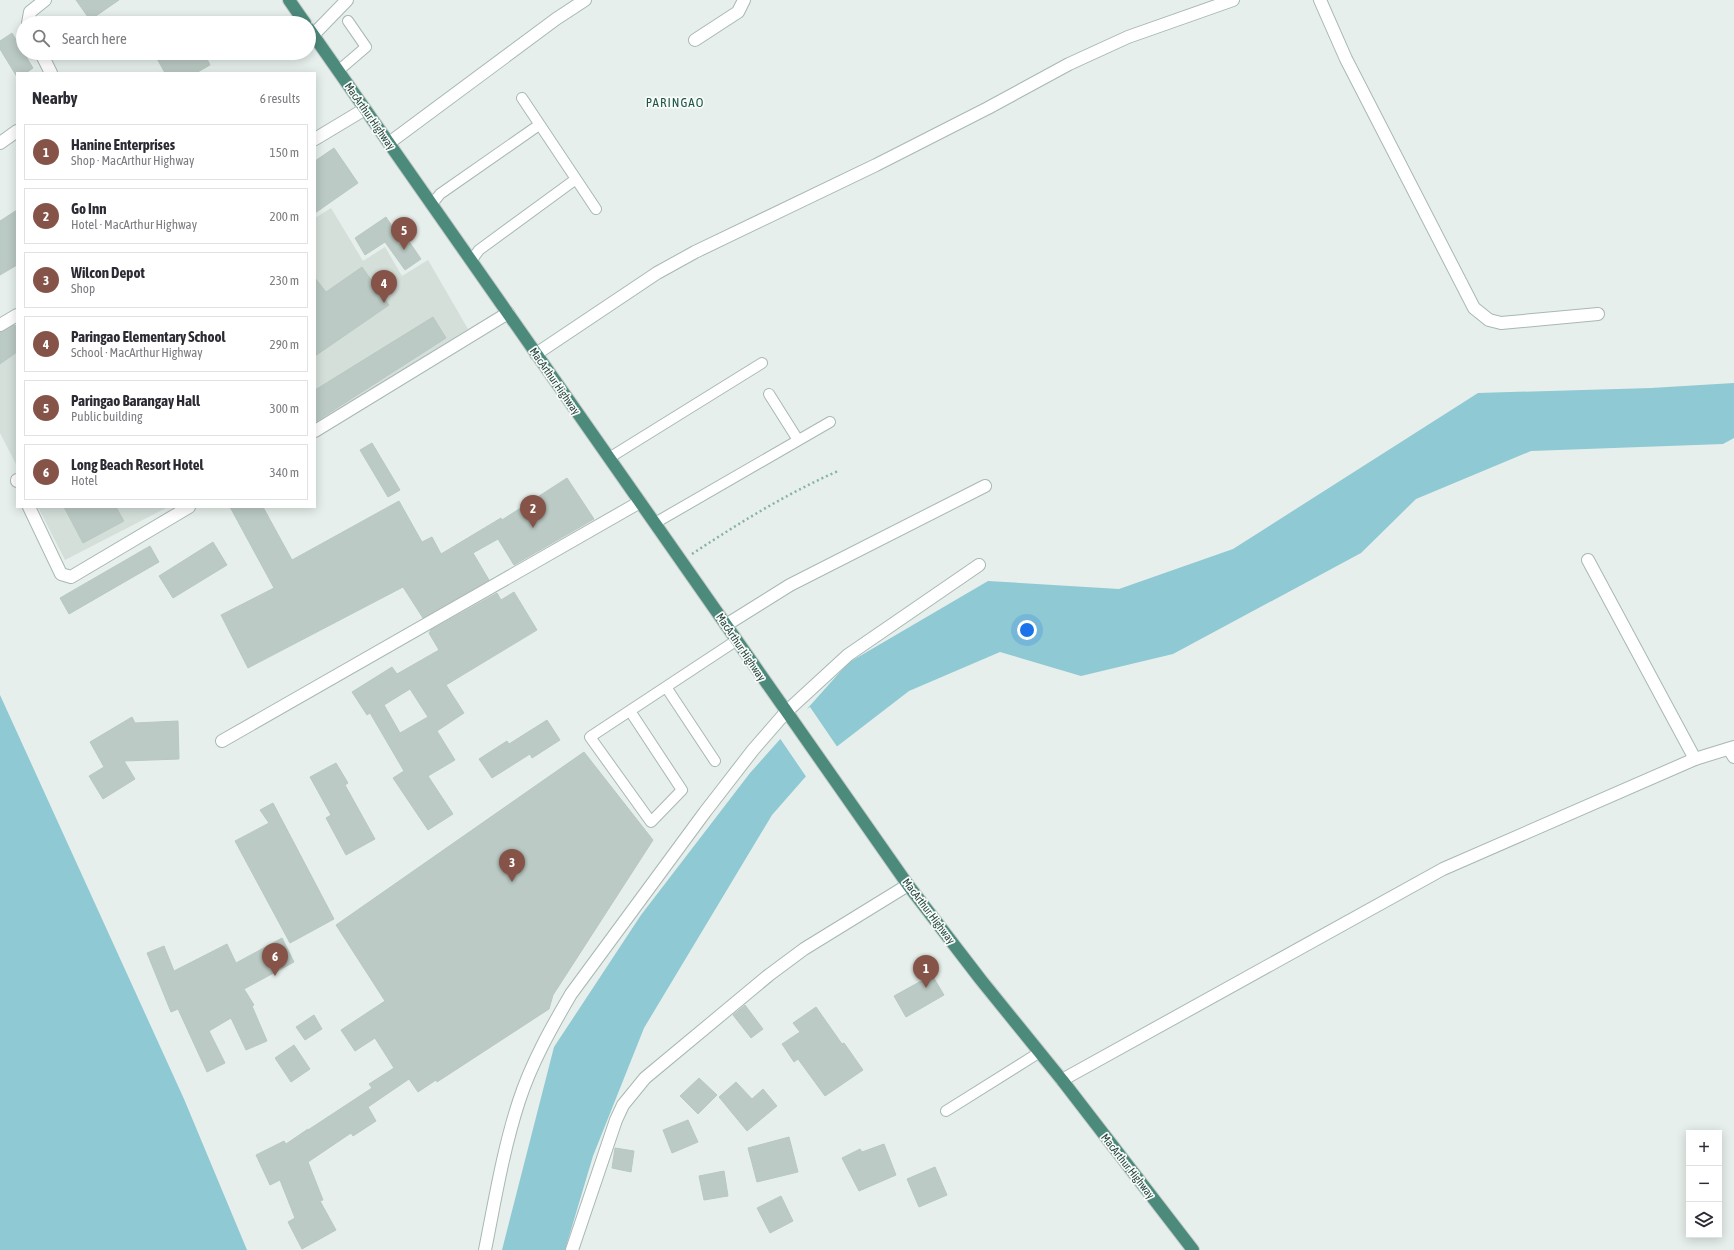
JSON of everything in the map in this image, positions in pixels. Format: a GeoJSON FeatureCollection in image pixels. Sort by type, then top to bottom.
{"type":"FeatureCollection","features":[{"type":"Feature","properties":{"kind":"highway"},"geometry":{"type":"LineString","coordinates":[[289,0],[300,16]]}},
{"type":"Feature","properties":{"kind":"highway","name":"MacArthur Highway"},"geometry":{"type":"LineString","coordinates":[[316,39],[908,885],[981,980],[1062,1080],[1193,1250]]}},
{"type":"Feature","properties":{"kind":"street"},"geometry":{"type":"LineString","coordinates":[[29,16],[30,12],[45,0]]}},
{"type":"Feature","properties":{"kind":"street"},"geometry":{"type":"LineString","coordinates":[[316,28],[347,0]]}},
{"type":"Feature","properties":{"kind":"street"},"geometry":{"type":"LineString","coordinates":[[389,143],[556,19],[585,0]]}},
{"type":"Feature","properties":{"kind":"street"},"geometry":{"type":"LineString","coordinates":[[695,40],[738,12],[744,0]]}},
{"type":"Feature","properties":{"kind":"street"},"geometry":{"type":"LineString","coordinates":[[536,354],[657,273],[695,252],[876,165],[1076,61],[1128,36],[1233,0]]}},
{"type":"Feature","properties":{"kind":"street"},"geometry":{"type":"LineString","coordinates":[[1320,0],[1350,66],[1474,308],[1489,320],[1501,323],[1598,314]]}},
{"type":"Feature","properties":{"kind":"street"},"geometry":{"type":"LineString","coordinates":[[45,60],[51,72]]}},
{"type":"Feature","properties":{"kind":"street"},"geometry":{"type":"LineString","coordinates":[[316,138],[365,109]]}},
{"type":"Feature","properties":{"kind":"street"},"geometry":{"type":"LineString","coordinates":[[0,143],[16,132]]}},
{"type":"Feature","properties":{"kind":"street"},"geometry":{"type":"LineString","coordinates":[[316,430],[508,313]]}},
{"type":"Feature","properties":{"kind":"street"},"geometry":{"type":"LineString","coordinates":[[0,325],[16,316]]}},
{"type":"Feature","properties":{"kind":"street"},"geometry":{"type":"LineString","coordinates":[[726,624],[790,585],[985,486]]}},
{"type":"Feature","properties":{"kind":"street"},"geometry":{"type":"LineString","coordinates":[[222,741],[640,502]]}},
{"type":"Feature","properties":{"kind":"street"},"geometry":{"type":"LineString","coordinates":[[29,508],[61,574],[71,576],[187,508]]}},
{"type":"Feature","properties":{"kind":"street"},"geometry":{"type":"LineString","coordinates":[[1588,560],[1695,759]]}},
{"type":"Feature","properties":{"kind":"street"},"geometry":{"type":"LineString","coordinates":[[485,1250],[505,1154],[519,1100],[554,1022],[571,994],[705,812],[753,750],[789,716],[848,655],[979,565]]}},
{"type":"Feature","properties":{"kind":"street"},"geometry":{"type":"LineString","coordinates":[[1062,1080],[1443,869],[1695,759],[1732,751]]}},
{"type":"Feature","properties":{"kind":"street"},"geometry":{"type":"LineString","coordinates":[[572,1250],[616,1120],[623,1105],[636,1087],[658,1066],[780,966],[804,949],[908,885]]}},
{"type":"Feature","properties":{"kind":"lane"},"geometry":{"type":"LineString","coordinates":[[338,71],[366,47],[348,21]]}},
{"type":"Feature","properties":{"kind":"lane"},"geometry":{"type":"LineString","coordinates":[[522,98],[596,209]]}},
{"type":"Feature","properties":{"kind":"lane"},"geometry":{"type":"LineString","coordinates":[[432,204],[440,194],[539,125]]}},
{"type":"Feature","properties":{"kind":"lane"},"geometry":{"type":"LineString","coordinates":[[471,261],[479,250],[576,180]]}},
{"type":"Feature","properties":{"kind":"lane"},"geometry":{"type":"LineString","coordinates":[[610,458],[762,363]]}},
{"type":"Feature","properties":{"kind":"lane"},"geometry":{"type":"LineString","coordinates":[[769,394],[798,440]]}},
{"type":"Feature","properties":{"kind":"lane"},"geometry":{"type":"LineString","coordinates":[[655,523],[830,422]]}},
{"type":"Feature","properties":{"kind":"lane"},"geometry":{"type":"LineString","coordinates":[[630,711],[682,790],[651,822],[590,737],[737,640]]}},
{"type":"Feature","properties":{"kind":"lane"},"geometry":{"type":"LineString","coordinates":[[666,687],[715,761]]}},
{"type":"Feature","properties":{"kind":"lane"},"geometry":{"type":"LineString","coordinates":[[946,1111],[1040,1052]]}},
{"type":"Feature","properties":{"kind":"path"},"geometry":{"type":"LineString","coordinates":[[682,561],[750,516],[805,486],[838,471]]}},
{"type":"Feature","properties":{"kind":"shaded area"},"geometry":{"type":"Polygon","coordinates":[[[331,208],[363,261],[385,247],[402,276],[428,260],[468,329],[316,424],[316,217],[331,208]]]}},
{"type":"Feature","properties":{"kind":"shaded area"},"geometry":{"type":"Polygon","coordinates":[[[16,329],[16,464],[0,433],[0,338],[16,329]]]}},
{"type":"Feature","properties":{"kind":"shaded area"},"geometry":{"type":"Polygon","coordinates":[[[39,508],[166,508],[65,560],[39,508]]]}},
{"type":"Feature","properties":{"kind":"water"},"geometry":{"type":"Polygon","coordinates":[[[1734,383],[1734,438],[1723,444],[1531,451],[1416,499],[1361,553],[1173,654],[1081,676],[1000,652],[909,691],[822,758],[772,815],[644,1028],[593,1156],[565,1250],[502,1250],[554,1047],[641,915],[750,773],[848,663],[988,581],[1119,589],[1233,549],[1478,393],[1651,388],[1734,383]]]}},
{"type":"Feature","properties":{"kind":"water"},"geometry":{"type":"Polygon","coordinates":[[[0,695],[184,1099],[247,1250],[0,1250],[0,695]]]}},
{"type":"Feature","properties":{"kind":"pier"},"geometry":{"type":"Polygon","coordinates":[[[810,707],[838,748],[823,759],[807,778],[779,737],[799,714],[810,707]]]}},
{"type":"Feature","properties":{"kind":"building"},"geometry":{"type":"Polygon","coordinates":[[[76,0],[119,0],[96,16],[87,16],[76,0]]]}},
{"type":"Feature","properties":{"kind":"building"},"geometry":{"type":"Polygon","coordinates":[[[12,33],[16,40],[16,60],[28,60],[33,68],[27,72],[16,72],[16,75],[0,49],[0,41],[12,33]]]}},
{"type":"Feature","properties":{"kind":"building"},"geometry":{"type":"Polygon","coordinates":[[[158,60],[208,60],[210,65],[198,72],[164,72],[158,60]]]}},
{"type":"Feature","properties":{"kind":"building"},"geometry":{"type":"Polygon","coordinates":[[[334,148],[358,183],[316,212],[316,160],[334,148]]]}},
{"type":"Feature","properties":{"kind":"building"},"geometry":{"type":"Polygon","coordinates":[[[16,211],[16,266],[0,275],[0,221],[16,211]]]}},
{"type":"Feature","properties":{"kind":"building"},"geometry":{"type":"Polygon","coordinates":[[[386,217],[399,237],[404,234],[421,259],[405,270],[385,242],[365,255],[355,238],[386,217]]]}},
{"type":"Feature","properties":{"kind":"building"},"geometry":{"type":"Polygon","coordinates":[[[362,267],[389,305],[316,355],[316,279],[326,292],[362,267]]]}},
{"type":"Feature","properties":{"kind":"building"},"geometry":{"type":"Polygon","coordinates":[[[433,317],[446,338],[316,421],[316,389],[433,317]]]}},
{"type":"Feature","properties":{"kind":"building"},"geometry":{"type":"Polygon","coordinates":[[[15,325],[16,326],[16,353],[0,364],[0,332],[15,325]]]}},
{"type":"Feature","properties":{"kind":"building"},"geometry":{"type":"Polygon","coordinates":[[[372,443],[400,490],[388,497],[360,450],[372,443]]]}},
{"type":"Feature","properties":{"kind":"building"},"geometry":{"type":"Polygon","coordinates":[[[567,478],[594,519],[514,565],[498,539],[473,553],[489,580],[423,618],[403,587],[248,668],[221,615],[274,588],[231,508],[264,508],[292,560],[399,501],[422,542],[432,537],[441,554],[501,518],[502,520],[567,478]]]}},
{"type":"Feature","properties":{"kind":"building"},"geometry":{"type":"Polygon","coordinates":[[[65,508],[117,508],[124,521],[83,543],[65,508]]]}},
{"type":"Feature","properties":{"kind":"building"},"geometry":{"type":"Polygon","coordinates":[[[213,542],[227,565],[173,598],[159,576],[213,542]]]}},
{"type":"Feature","properties":{"kind":"building"},"geometry":{"type":"Polygon","coordinates":[[[150,546],[159,562],[69,614],[60,598],[150,546]]]}},
{"type":"Feature","properties":{"kind":"building"},"geometry":{"type":"Polygon","coordinates":[[[514,592],[537,630],[446,685],[464,713],[437,731],[455,760],[428,776],[453,814],[428,830],[393,778],[404,771],[370,713],[367,715],[352,692],[392,667],[397,674],[439,650],[429,633],[431,630],[497,593],[501,600],[514,592]],[[410,689],[384,705],[400,733],[428,717],[410,689]]]}},
{"type":"Feature","properties":{"kind":"building"},"geometry":{"type":"Polygon","coordinates":[[[132,717],[135,723],[178,721],[179,759],[124,761],[135,779],[103,799],[89,776],[104,767],[90,742],[132,717]]]}},
{"type":"Feature","properties":{"kind":"building"},"geometry":{"type":"Polygon","coordinates":[[[547,720],[560,740],[532,758],[530,754],[492,778],[479,759],[507,741],[509,744],[547,720]]]}},
{"type":"Feature","properties":{"kind":"building"},"geometry":{"type":"Polygon","coordinates":[[[584,752],[653,840],[553,995],[549,1009],[437,1082],[436,1080],[418,1092],[409,1079],[368,1107],[376,1121],[353,1136],[351,1133],[308,1162],[323,1200],[320,1201],[336,1230],[302,1249],[288,1222],[295,1218],[280,1180],[270,1185],[256,1155],[284,1141],[286,1144],[372,1088],[369,1084],[394,1068],[375,1038],[355,1051],[341,1030],[385,1001],[336,925],[584,752]]]}},
{"type":"Feature","properties":{"kind":"building"},"geometry":{"type":"Polygon","coordinates":[[[336,763],[348,783],[345,785],[375,839],[346,855],[326,818],[331,815],[310,777],[336,763]]]}},
{"type":"Feature","properties":{"kind":"building"},"geometry":{"type":"Polygon","coordinates":[[[273,803],[334,919],[290,943],[235,841],[269,823],[260,810],[273,803]]]}},
{"type":"Feature","properties":{"kind":"building"},"geometry":{"type":"Polygon","coordinates":[[[282,938],[294,962],[244,989],[254,1005],[252,1006],[267,1041],[246,1050],[231,1018],[209,1031],[225,1063],[207,1072],[178,1009],[171,1012],[147,953],[164,946],[174,971],[227,944],[236,963],[282,938]]]}},
{"type":"Feature","properties":{"kind":"building"},"geometry":{"type":"Polygon","coordinates":[[[932,975],[944,995],[906,1017],[894,996],[932,975]]]}},
{"type":"Feature","properties":{"kind":"building"},"geometry":{"type":"Polygon","coordinates":[[[745,1005],[763,1029],[751,1038],[733,1015],[745,1005]]]}},
{"type":"Feature","properties":{"kind":"building"},"geometry":{"type":"Polygon","coordinates":[[[816,1007],[842,1044],[844,1043],[863,1070],[825,1096],[798,1059],[794,1062],[782,1044],[800,1032],[793,1023],[816,1007]]]}},
{"type":"Feature","properties":{"kind":"building"},"geometry":{"type":"Polygon","coordinates":[[[314,1015],[322,1029],[305,1040],[296,1027],[314,1015]]]}},
{"type":"Feature","properties":{"kind":"building"},"geometry":{"type":"Polygon","coordinates":[[[294,1045],[310,1069],[291,1082],[275,1058],[294,1045]]]}},
{"type":"Feature","properties":{"kind":"building"},"geometry":{"type":"Polygon","coordinates":[[[699,1078],[717,1095],[698,1114],[680,1096],[699,1078]]]}},
{"type":"Feature","properties":{"kind":"building"},"geometry":{"type":"Polygon","coordinates":[[[736,1082],[752,1099],[763,1089],[777,1106],[747,1131],[719,1097],[736,1082]]]}},
{"type":"Feature","properties":{"kind":"building"},"geometry":{"type":"Polygon","coordinates":[[[688,1120],[698,1142],[672,1153],[663,1130],[688,1120]]]}},
{"type":"Feature","properties":{"kind":"building"},"geometry":{"type":"Polygon","coordinates":[[[789,1137],[798,1172],[757,1182],[748,1148],[789,1137]]]}},
{"type":"Feature","properties":{"kind":"building"},"geometry":{"type":"Polygon","coordinates":[[[884,1144],[896,1175],[859,1191],[842,1158],[860,1149],[862,1152],[884,1144]]]}},
{"type":"Feature","properties":{"kind":"building"},"geometry":{"type":"Polygon","coordinates":[[[615,1148],[634,1151],[631,1172],[612,1168],[615,1148]]]}},
{"type":"Feature","properties":{"kind":"building"},"geometry":{"type":"Polygon","coordinates":[[[935,1167],[947,1195],[919,1207],[907,1179],[935,1167]]]}},
{"type":"Feature","properties":{"kind":"building"},"geometry":{"type":"Polygon","coordinates":[[[724,1171],[728,1196],[704,1200],[699,1176],[724,1171]]]}},
{"type":"Feature","properties":{"kind":"building"},"geometry":{"type":"Polygon","coordinates":[[[781,1196],[793,1221],[770,1233],[757,1208],[781,1196]]]}},
{"type":"Feature","properties":{"kind":"place","name":"Paringao Barangay Hall"},"geometry":{"type":"Point","coordinates":[404,250]}},
{"type":"Feature","properties":{"kind":"place","name":"Paringao Elementary School"},"geometry":{"type":"Point","coordinates":[384,303]}},
{"type":"Feature","properties":{"kind":"place","name":"Go Inn"},"geometry":{"type":"Point","coordinates":[533,528]}},
{"type":"Feature","properties":{"kind":"place","name":"Wilcon Depot"},"geometry":{"type":"Point","coordinates":[512,882]}},
{"type":"Feature","properties":{"kind":"place","name":"Long Beach Resort Hotel"},"geometry":{"type":"Point","coordinates":[275,976]}},
{"type":"Feature","properties":{"kind":"place","name":"Hanine Enterprises"},"geometry":{"type":"Point","coordinates":[926,988]}},
{"type":"Feature","properties":{"kind":"district","name":"PARINGAO"},"geometry":{"type":"Point","coordinates":[675,102]}}]}
